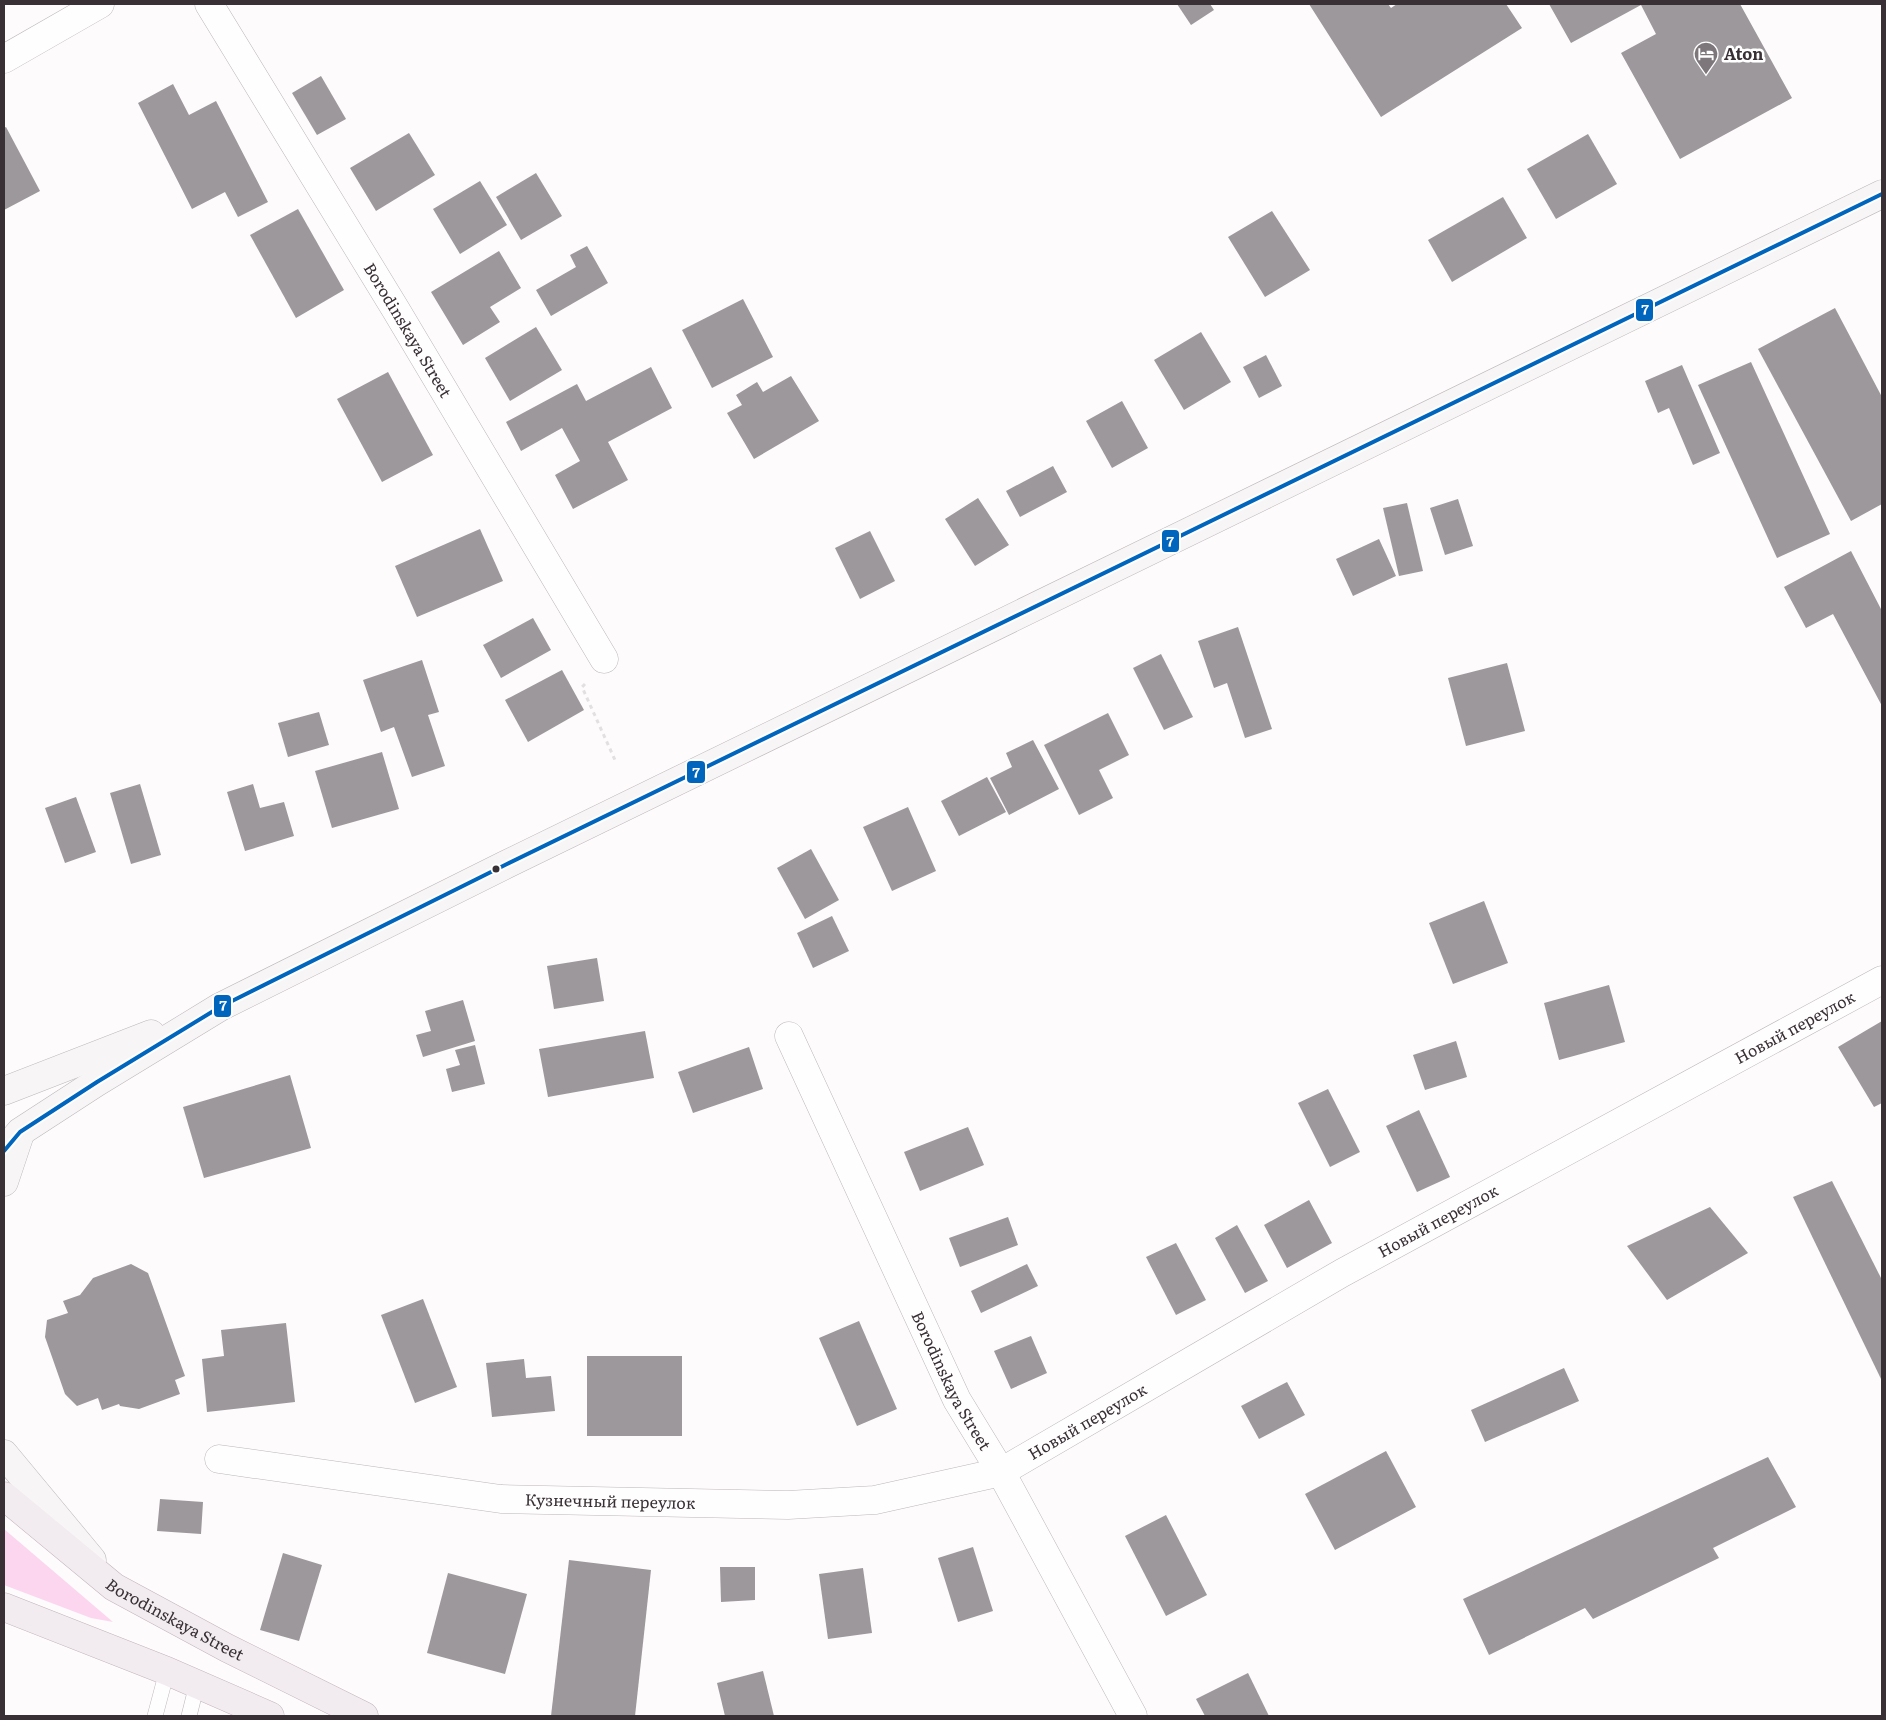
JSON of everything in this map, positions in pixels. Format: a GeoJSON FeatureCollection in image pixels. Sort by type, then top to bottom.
{"type":"FeatureCollection","features":[{"type":"Feature","properties":{"kind":"main road"},"geometry":{"type":"LineString","coordinates":[[4,1182],[12,1141],[97,1082],[220,1007],[505,865],[1882,194]]}},
{"type":"Feature","properties":{"kind":"main road"},"geometry":{"type":"LineString","coordinates":[[4,1091],[220,1007]]}},
{"type":"Feature","properties":{"kind":"main road"},"geometry":{"type":"LineString","coordinates":[[4,1454],[114,1587]]}},
{"type":"Feature","properties":{"kind":"main road","name":"Borodinskaya Street"},"geometry":{"type":"LineString","coordinates":[[4,1496],[114,1587],[227,1648],[364,1716]]}},
{"type":"Feature","properties":{"kind":"main road"},"geometry":{"type":"LineString","coordinates":[[4,1607],[167,1671],[270,1716]]}},
{"type":"Feature","properties":{"kind":"street"},"geometry":{"type":"LineString","coordinates":[[4,59],[100,4]]}},
{"type":"Feature","properties":{"kind":"street","name":"Borodinskaya Street"},"geometry":{"type":"LineString","coordinates":[[209,4],[401,319],[604,659]]}},
{"type":"Feature","properties":{"kind":"street","name":"Новый переулок"},"geometry":{"type":"LineString","coordinates":[[1001,1472],[1342,1273],[1882,980]]}},
{"type":"Feature","properties":{"kind":"street","name":"Borodinskaya Street"},"geometry":{"type":"LineString","coordinates":[[789,1036],[957,1400],[1001,1472],[1133,1716]]}},
{"type":"Feature","properties":{"kind":"street","name":"Кузнечный переулок"},"geometry":{"type":"LineString","coordinates":[[219,1459],[501,1499],[788,1506],[875,1500],[1001,1472]]}},
{"type":"Feature","properties":{"kind":"lane"},"geometry":{"type":"LineString","coordinates":[[155,1716],[167,1671]]}},
{"type":"Feature","properties":{"kind":"lane"},"geometry":{"type":"LineString","coordinates":[[189,1716],[197,1684]]}},
{"type":"Feature","properties":{"kind":"path"},"geometry":{"type":"LineString","coordinates":[[604,659],[582,687],[615,760]]}},
{"type":"Feature","properties":{"kind":"shaded area"},"geometry":{"type":"Polygon","coordinates":[[[4,1529],[113,1622],[91,1618],[4,1585],[4,1529]]]}},
{"type":"Feature","properties":{"kind":"building"},"geometry":{"type":"Polygon","coordinates":[[[1177,4],[1210,4],[1214,10],[1191,25],[1177,4]]]}},
{"type":"Feature","properties":{"kind":"building"},"geometry":{"type":"Polygon","coordinates":[[[1309,4],[1388,4],[1391,8],[1397,4],[1506,4],[1522,28],[1381,117],[1309,4]]]}},
{"type":"Feature","properties":{"kind":"building","name":"Aton"},"geometry":{"type":"Polygon","coordinates":[[[1549,4],[1740,4],[1792,98],[1680,159],[1621,53],[1656,34],[1641,5],[1571,43],[1549,4]]]}},
{"type":"Feature","properties":{"kind":"building"},"geometry":{"type":"Polygon","coordinates":[[[321,76],[346,119],[317,135],[292,93],[321,76]]]}},
{"type":"Feature","properties":{"kind":"building"},"geometry":{"type":"Polygon","coordinates":[[[173,84],[189,115],[216,101],[268,202],[238,217],[225,192],[192,209],[138,103],[173,84]]]}},
{"type":"Feature","properties":{"kind":"building"},"geometry":{"type":"Polygon","coordinates":[[[6,127],[40,191],[4,210],[4,128],[6,127]]]}},
{"type":"Feature","properties":{"kind":"building"},"geometry":{"type":"Polygon","coordinates":[[[409,133],[435,175],[376,211],[350,168],[409,133]]]}},
{"type":"Feature","properties":{"kind":"building"},"geometry":{"type":"Polygon","coordinates":[[[1588,134],[1617,184],[1556,219],[1527,169],[1588,134]]]}},
{"type":"Feature","properties":{"kind":"building"},"geometry":{"type":"Polygon","coordinates":[[[536,173],[562,216],[521,240],[496,197],[536,173]]]}},
{"type":"Feature","properties":{"kind":"building"},"geometry":{"type":"Polygon","coordinates":[[[480,181],[507,225],[460,254],[433,209],[480,181]]]}},
{"type":"Feature","properties":{"kind":"building"},"geometry":{"type":"Polygon","coordinates":[[[1503,197],[1527,238],[1452,282],[1428,240],[1503,197]]]}},
{"type":"Feature","properties":{"kind":"building"},"geometry":{"type":"Polygon","coordinates":[[[298,209],[344,290],[296,318],[250,235],[298,209]]]}},
{"type":"Feature","properties":{"kind":"building"},"geometry":{"type":"Polygon","coordinates":[[[1272,211],[1310,270],[1265,297],[1228,237],[1272,211]]]}},
{"type":"Feature","properties":{"kind":"building"},"geometry":{"type":"Polygon","coordinates":[[[587,246],[608,283],[551,316],[536,290],[576,267],[570,255],[587,246]]]}},
{"type":"Feature","properties":{"kind":"building"},"geometry":{"type":"Polygon","coordinates":[[[499,251],[521,288],[490,307],[500,322],[463,345],[431,292],[499,251]]]}},
{"type":"Feature","properties":{"kind":"building"},"geometry":{"type":"Polygon","coordinates":[[[743,299],[773,357],[712,388],[682,330],[743,299]]]}},
{"type":"Feature","properties":{"kind":"building"},"geometry":{"type":"Polygon","coordinates":[[[1835,308],[1882,397],[1882,504],[1851,521],[1758,349],[1835,308]]]}},
{"type":"Feature","properties":{"kind":"building"},"geometry":{"type":"Polygon","coordinates":[[[536,327],[562,370],[510,401],[485,358],[536,327]]]}},
{"type":"Feature","properties":{"kind":"building"},"geometry":{"type":"Polygon","coordinates":[[[1201,332],[1231,382],[1184,410],[1154,360],[1201,332]]]}},
{"type":"Feature","properties":{"kind":"building"},"geometry":{"type":"Polygon","coordinates":[[[1266,355],[1282,386],[1259,398],[1243,367],[1266,355]]]}},
{"type":"Feature","properties":{"kind":"building"},"geometry":{"type":"Polygon","coordinates":[[[1751,362],[1830,534],[1777,558],[1698,385],[1751,362]]]}},
{"type":"Feature","properties":{"kind":"building"},"geometry":{"type":"Polygon","coordinates":[[[1682,365],[1720,453],[1693,465],[1669,408],[1658,413],[1645,381],[1682,365]]]}},
{"type":"Feature","properties":{"kind":"building"},"geometry":{"type":"Polygon","coordinates":[[[651,367],[672,408],[608,442],[628,480],[573,509],[555,475],[580,461],[562,428],[521,451],[506,422],[577,384],[586,401],[651,367]]]}},
{"type":"Feature","properties":{"kind":"building"},"geometry":{"type":"Polygon","coordinates":[[[388,372],[433,455],[382,482],[337,399],[388,372]]]}},
{"type":"Feature","properties":{"kind":"building"},"geometry":{"type":"Polygon","coordinates":[[[791,376],[819,421],[754,459],[727,413],[742,405],[736,395],[757,382],[763,392],[791,376]]]}},
{"type":"Feature","properties":{"kind":"building"},"geometry":{"type":"Polygon","coordinates":[[[1122,401],[1148,448],[1112,468],[1086,421],[1122,401]]]}},
{"type":"Feature","properties":{"kind":"building"},"geometry":{"type":"Polygon","coordinates":[[[1053,466],[1067,492],[1020,517],[1006,491],[1053,466]]]}},
{"type":"Feature","properties":{"kind":"building"},"geometry":{"type":"Polygon","coordinates":[[[978,498],[1009,545],[975,566],[945,519],[978,498]]]}},
{"type":"Feature","properties":{"kind":"building"},"geometry":{"type":"Polygon","coordinates":[[[1458,499],[1473,546],[1445,555],[1430,508],[1458,499]]]}},
{"type":"Feature","properties":{"kind":"building"},"geometry":{"type":"Polygon","coordinates":[[[1407,503],[1423,571],[1399,576],[1383,508],[1407,503]]]}},
{"type":"Feature","properties":{"kind":"building"},"geometry":{"type":"Polygon","coordinates":[[[480,529],[503,581],[417,617],[395,566],[480,529]]]}},
{"type":"Feature","properties":{"kind":"building"},"geometry":{"type":"Polygon","coordinates":[[[870,531],[895,581],[860,599],[835,548],[870,531]]]}},
{"type":"Feature","properties":{"kind":"building"},"geometry":{"type":"Polygon","coordinates":[[[1379,539],[1396,576],[1353,596],[1336,559],[1379,539]]]}},
{"type":"Feature","properties":{"kind":"building"},"geometry":{"type":"Polygon","coordinates":[[[1851,551],[1882,611],[1882,706],[1833,614],[1806,628],[1784,587],[1851,551]]]}},
{"type":"Feature","properties":{"kind":"building"},"geometry":{"type":"Polygon","coordinates":[[[533,618],[551,650],[501,678],[483,645],[533,618]]]}},
{"type":"Feature","properties":{"kind":"building"},"geometry":{"type":"Polygon","coordinates":[[[1238,627],[1272,729],[1245,738],[1227,683],[1214,688],[1198,641],[1238,627]]]}},
{"type":"Feature","properties":{"kind":"building"},"geometry":{"type":"Polygon","coordinates":[[[1161,654],[1193,717],[1164,730],[1133,668],[1161,654]]]}},
{"type":"Feature","properties":{"kind":"building"},"geometry":{"type":"Polygon","coordinates":[[[422,660],[439,712],[428,715],[445,766],[412,777],[394,727],[381,732],[363,680],[422,660]]]}},
{"type":"Feature","properties":{"kind":"building"},"geometry":{"type":"Polygon","coordinates":[[[1507,663],[1525,731],[1466,746],[1448,678],[1507,663]]]}},
{"type":"Feature","properties":{"kind":"building"},"geometry":{"type":"Polygon","coordinates":[[[562,670],[584,710],[528,742],[505,700],[562,670]]]}},
{"type":"Feature","properties":{"kind":"building"},"geometry":{"type":"Polygon","coordinates":[[[319,712],[329,745],[288,757],[278,723],[319,712]]]}},
{"type":"Feature","properties":{"kind":"building"},"geometry":{"type":"Polygon","coordinates":[[[1108,713],[1129,755],[1099,770],[1113,798],[1079,815],[1044,745],[1108,713]]]}},
{"type":"Feature","properties":{"kind":"building"},"geometry":{"type":"Polygon","coordinates":[[[1033,740],[1059,789],[1009,815],[990,778],[1012,767],[1006,753],[1033,740]]]}},
{"type":"Feature","properties":{"kind":"building"},"geometry":{"type":"Polygon","coordinates":[[[382,752],[399,809],[332,828],[315,771],[382,752]]]}},
{"type":"Feature","properties":{"kind":"building"},"geometry":{"type":"Polygon","coordinates":[[[987,777],[1006,812],[959,836],[941,801],[987,777]]]}},
{"type":"Feature","properties":{"kind":"building"},"geometry":{"type":"Polygon","coordinates":[[[140,784],[161,855],[131,864],[110,793],[140,784]]]}},
{"type":"Feature","properties":{"kind":"building"},"geometry":{"type":"Polygon","coordinates":[[[253,784],[260,808],[284,802],[294,836],[245,851],[227,792],[253,784]]]}},
{"type":"Feature","properties":{"kind":"building"},"geometry":{"type":"Polygon","coordinates":[[[76,797],[96,852],[65,863],[45,808],[76,797]]]}},
{"type":"Feature","properties":{"kind":"building"},"geometry":{"type":"Polygon","coordinates":[[[908,807],[936,871],[892,891],[863,827],[908,807]]]}},
{"type":"Feature","properties":{"kind":"building"},"geometry":{"type":"Polygon","coordinates":[[[811,849],[839,900],[805,919],[777,868],[811,849]]]}},
{"type":"Feature","properties":{"kind":"building"},"geometry":{"type":"Polygon","coordinates":[[[1484,901],[1508,963],[1453,984],[1429,923],[1484,901]]]}},
{"type":"Feature","properties":{"kind":"building"},"geometry":{"type":"Polygon","coordinates":[[[832,916],[849,951],[813,968],[797,933],[832,916]]]}},
{"type":"Feature","properties":{"kind":"building"},"geometry":{"type":"Polygon","coordinates":[[[597,958],[604,1001],[554,1009],[547,966],[597,958]]]}},
{"type":"Feature","properties":{"kind":"building"},"geometry":{"type":"Polygon","coordinates":[[[1609,985],[1625,1042],[1559,1060],[1544,1003],[1609,985]]]}},
{"type":"Feature","properties":{"kind":"building"},"geometry":{"type":"Polygon","coordinates":[[[463,1000],[475,1041],[423,1057],[416,1035],[431,1031],[425,1011],[463,1000]]]}},
{"type":"Feature","properties":{"kind":"building"},"geometry":{"type":"Polygon","coordinates":[[[1882,1021],[1882,1103],[1874,1107],[1838,1047],[1882,1021]]]}},
{"type":"Feature","properties":{"kind":"building"},"geometry":{"type":"Polygon","coordinates":[[[645,1031],[654,1078],[548,1097],[539,1049],[645,1031]]]}},
{"type":"Feature","properties":{"kind":"building"},"geometry":{"type":"Polygon","coordinates":[[[1456,1041],[1467,1077],[1425,1090],[1413,1055],[1456,1041]]]}},
{"type":"Feature","properties":{"kind":"building"},"geometry":{"type":"Polygon","coordinates":[[[475,1045],[485,1084],[452,1092],[446,1069],[460,1065],[455,1050],[475,1045]]]}},
{"type":"Feature","properties":{"kind":"building"},"geometry":{"type":"Polygon","coordinates":[[[749,1047],[763,1089],[693,1113],[678,1072],[749,1047]]]}},
{"type":"Feature","properties":{"kind":"building"},"geometry":{"type":"Polygon","coordinates":[[[290,1075],[311,1148],[204,1178],[183,1107],[290,1075]]]}},
{"type":"Feature","properties":{"kind":"building"},"geometry":{"type":"Polygon","coordinates":[[[1328,1089],[1360,1152],[1330,1167],[1298,1103],[1328,1089]]]}},
{"type":"Feature","properties":{"kind":"building"},"geometry":{"type":"Polygon","coordinates":[[[1419,1110],[1450,1177],[1417,1192],[1386,1126],[1419,1110]]]}},
{"type":"Feature","properties":{"kind":"building"},"geometry":{"type":"Polygon","coordinates":[[[968,1127],[984,1165],[920,1191],[904,1152],[968,1127]]]}},
{"type":"Feature","properties":{"kind":"building"},"geometry":{"type":"Polygon","coordinates":[[[1832,1181],[1882,1280],[1882,1381],[1793,1197],[1832,1181]]]}},
{"type":"Feature","properties":{"kind":"building"},"geometry":{"type":"Polygon","coordinates":[[[1309,1200],[1332,1243],[1287,1268],[1264,1225],[1309,1200]]]}},
{"type":"Feature","properties":{"kind":"building"},"geometry":{"type":"Polygon","coordinates":[[[1710,1207],[1748,1253],[1667,1300],[1627,1246],[1710,1207]]]}},
{"type":"Feature","properties":{"kind":"building"},"geometry":{"type":"Polygon","coordinates":[[[1008,1217],[1018,1245],[960,1267],[949,1238],[1008,1217]]]}},
{"type":"Feature","properties":{"kind":"building"},"geometry":{"type":"Polygon","coordinates":[[[1237,1225],[1268,1281],[1245,1293],[1215,1238],[1237,1225]]]}},
{"type":"Feature","properties":{"kind":"building"},"geometry":{"type":"Polygon","coordinates":[[[1176,1243],[1206,1300],[1176,1315],[1146,1257],[1176,1243]]]}},
{"type":"Feature","properties":{"kind":"building"},"geometry":{"type":"Polygon","coordinates":[[[131,1264],[148,1273],[185,1376],[175,1380],[180,1394],[139,1409],[120,1406],[119,1404],[102,1410],[98,1398],[77,1406],[65,1394],[45,1337],[47,1320],[68,1313],[63,1301],[80,1295],[93,1278],[131,1264]]]}},
{"type":"Feature","properties":{"kind":"building"},"geometry":{"type":"Polygon","coordinates":[[[1027,1264],[1038,1286],[981,1313],[971,1291],[1027,1264]]]}},
{"type":"Feature","properties":{"kind":"building"},"geometry":{"type":"Polygon","coordinates":[[[423,1299],[457,1387],[415,1403],[381,1315],[423,1299]]]}},
{"type":"Feature","properties":{"kind":"building"},"geometry":{"type":"Polygon","coordinates":[[[859,1321],[897,1409],[857,1426],[819,1338],[859,1321]]]}},
{"type":"Feature","properties":{"kind":"building"},"geometry":{"type":"Polygon","coordinates":[[[286,1323],[295,1402],[207,1412],[202,1359],[224,1356],[221,1330],[286,1323]]]}},
{"type":"Feature","properties":{"kind":"building"},"geometry":{"type":"Polygon","coordinates":[[[1031,1336],[1047,1373],[1011,1389],[994,1351],[1031,1336]]]}},
{"type":"Feature","properties":{"kind":"building"},"geometry":{"type":"Polygon","coordinates":[[[587,1356],[682,1356],[682,1436],[587,1436],[587,1356]]]}},
{"type":"Feature","properties":{"kind":"building"},"geometry":{"type":"Polygon","coordinates":[[[524,1359],[526,1378],[551,1376],[555,1411],[492,1417],[486,1363],[524,1359]]]}},
{"type":"Feature","properties":{"kind":"building"},"geometry":{"type":"Polygon","coordinates":[[[1564,1368],[1579,1401],[1485,1442],[1471,1410],[1564,1368]]]}},
{"type":"Feature","properties":{"kind":"building"},"geometry":{"type":"Polygon","coordinates":[[[1287,1382],[1305,1415],[1259,1439],[1241,1406],[1287,1382]]]}},
{"type":"Feature","properties":{"kind":"building"},"geometry":{"type":"Polygon","coordinates":[[[1386,1451],[1416,1507],[1335,1550],[1305,1494],[1386,1451]]]}},
{"type":"Feature","properties":{"kind":"building"},"geometry":{"type":"Polygon","coordinates":[[[1768,1457],[1796,1507],[1713,1548],[1719,1558],[1593,1619],[1585,1608],[1489,1655],[1463,1599],[1768,1457]]]}},
{"type":"Feature","properties":{"kind":"building"},"geometry":{"type":"Polygon","coordinates":[[[160,1499],[203,1502],[201,1534],[157,1531],[160,1499]]]}},
{"type":"Feature","properties":{"kind":"building"},"geometry":{"type":"Polygon","coordinates":[[[1166,1515],[1207,1595],[1166,1616],[1125,1536],[1166,1515]]]}},
{"type":"Feature","properties":{"kind":"building"},"geometry":{"type":"Polygon","coordinates":[[[973,1547],[993,1611],[958,1622],[938,1558],[973,1547]]]}},
{"type":"Feature","properties":{"kind":"building"},"geometry":{"type":"Polygon","coordinates":[[[283,1553],[322,1565],[299,1641],[260,1630],[283,1553]]]}},
{"type":"Feature","properties":{"kind":"building"},"geometry":{"type":"Polygon","coordinates":[[[569,1560],[651,1570],[635,1716],[551,1716],[569,1560]]]}},
{"type":"Feature","properties":{"kind":"building"},"geometry":{"type":"Polygon","coordinates":[[[720,1567],[755,1567],[755,1600],[721,1602],[720,1567]]]}},
{"type":"Feature","properties":{"kind":"building"},"geometry":{"type":"Polygon","coordinates":[[[863,1568],[872,1633],[828,1639],[819,1574],[863,1568]]]}},
{"type":"Feature","properties":{"kind":"building"},"geometry":{"type":"Polygon","coordinates":[[[448,1573],[527,1594],[505,1674],[427,1653],[448,1573]]]}},
{"type":"Feature","properties":{"kind":"building"},"geometry":{"type":"Polygon","coordinates":[[[763,1671],[774,1716],[725,1716],[717,1683],[763,1671]]]}},
{"type":"Feature","properties":{"kind":"building"},"geometry":{"type":"Polygon","coordinates":[[[1248,1673],[1269,1716],[1205,1716],[1196,1699],[1248,1673]]]}},
{"type":"Feature","properties":{"kind":"transit line","name":"7"},"geometry":{"type":"LineString","coordinates":[[4,1151],[20,1132],[97,1082],[220,1007],[505,865],[1882,194]]}},
{"type":"Feature","properties":{"kind":"place","name":"Aton"},"geometry":{"type":"Point","coordinates":[1706,75]}}]}
